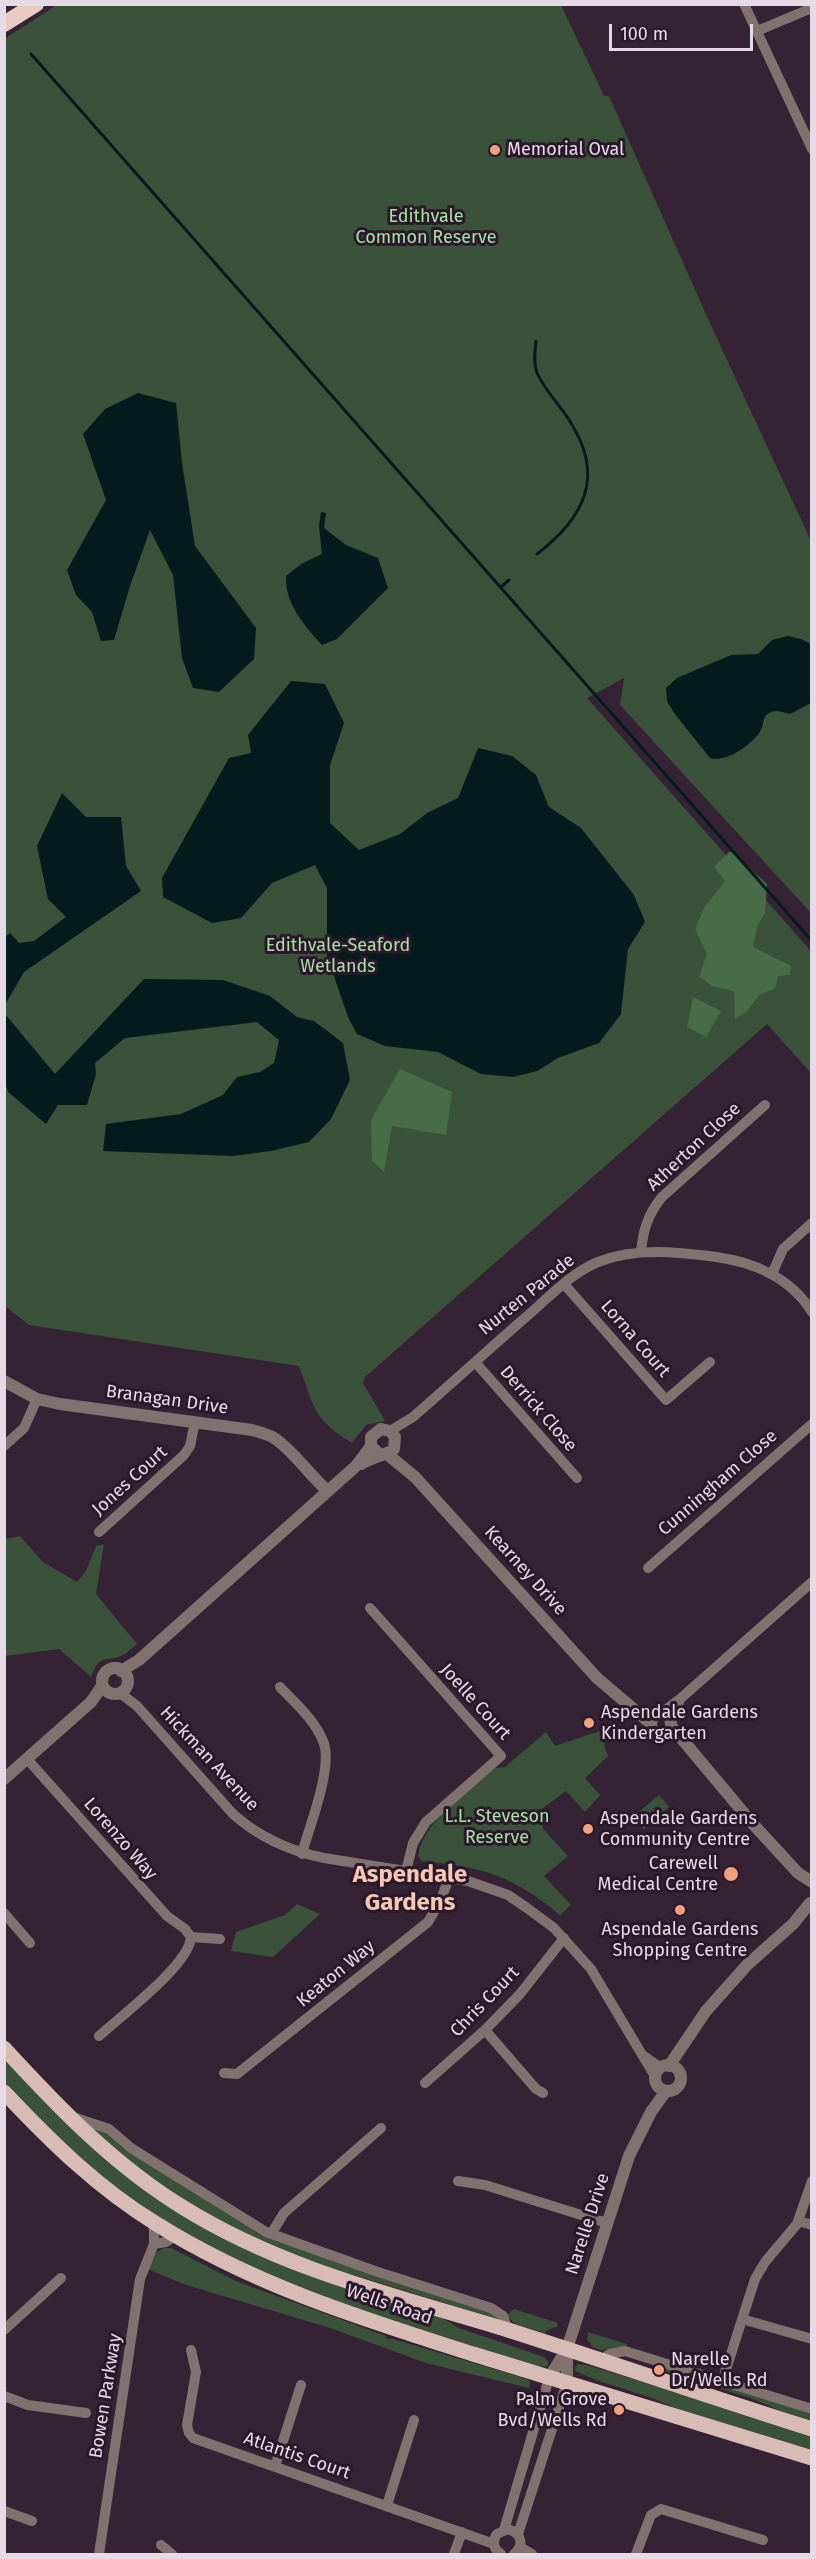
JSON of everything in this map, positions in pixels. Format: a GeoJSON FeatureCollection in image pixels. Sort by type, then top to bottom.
{"type":"FeatureCollection","features":[{"type":"Feature","properties":{"kind":"highway"},"geometry":{"type":"LineString","coordinates":[[4,24],[36,4]]}},
{"type":"Feature","properties":{"kind":"main road","name":"Wells Road"},"geometry":{"type":"LineString","coordinates":[[4,2048],[64,2113],[109,2153],[196,2216],[242,2240],[321,2274],[508,2330],[812,2429]]}},
{"type":"Feature","properties":{"kind":"main road","name":"Wells Road"},"geometry":{"type":"LineString","coordinates":[[4,2092],[46,2137],[96,2181],[154,2223],[226,2263],[280,2288],[386,2326],[812,2458]]}},
{"type":"Feature","properties":{"kind":"street"},"geometry":{"type":"LineString","coordinates":[[744,4],[812,149]]}},
{"type":"Feature","properties":{"kind":"street"},"geometry":{"type":"LineString","coordinates":[[757,31],[812,8]]}},
{"type":"Feature","properties":{"kind":"street","name":"Atherton Close"},"geometry":{"type":"LineString","coordinates":[[641,1252],[651,1210],[662,1197],[765,1105]]}},
{"type":"Feature","properties":{"kind":"street"},"geometry":{"type":"LineString","coordinates":[[772,1274],[783,1249],[812,1223]]}},
{"type":"Feature","properties":{"kind":"street","name":"Nurten Parade"},"geometry":{"type":"LineString","coordinates":[[4,1779],[91,1702],[118,1685],[139,1660],[356,1466],[386,1445],[413,1418],[564,1284],[597,1262],[641,1252],[733,1260],[772,1274],[790,1287],[812,1312]]}},
{"type":"Feature","properties":{"kind":"street","name":"Lorna Court"},"geometry":{"type":"LineString","coordinates":[[564,1284],[666,1400],[710,1362]]}},
{"type":"Feature","properties":{"kind":"street","name":"Derrick Close"},"geometry":{"type":"LineString","coordinates":[[475,1362],[577,1478]]}},
{"type":"Feature","properties":{"kind":"street","name":"Branagan Drive"},"geometry":{"type":"LineString","coordinates":[[4,1381],[37,1399],[60,1404],[252,1430],[275,1439],[326,1494]]}},
{"type":"Feature","properties":{"kind":"street"},"geometry":{"type":"LineString","coordinates":[[4,1446],[24,1428],[37,1399]]}},
{"type":"Feature","properties":{"kind":"street","name":"Jones Court"},"geometry":{"type":"LineString","coordinates":[[99,1532],[184,1455],[190,1446],[195,1422]]}},
{"type":"Feature","properties":{"kind":"street","name":"Cunningham Close"},"geometry":{"type":"LineString","coordinates":[[648,1568],[812,1424]]}},
{"type":"Feature","properties":{"kind":"street","name":"Kearney Drive"},"geometry":{"type":"LineString","coordinates":[[386,1445],[597,1678],[619,1696],[662,1722],[685,1746],[798,1873],[811,1898]]}},
{"type":"Feature","properties":{"kind":"street"},"geometry":{"type":"LineString","coordinates":[[662,1722],[680,1699],[812,1582]]}},
{"type":"Feature","properties":{"kind":"street","name":"Joelle Court"},"geometry":{"type":"LineString","coordinates":[[370,1608],[501,1756],[426,1822],[413,1843],[406,1871]]}},
{"type":"Feature","properties":{"kind":"street","name":"Hickman Avenue"},"geometry":{"type":"LineString","coordinates":[[118,1685],[233,1814],[246,1826],[274,1843],[302,1854],[468,1881],[508,1895],[554,1928],[591,1969],[640,2052],[665,2077]]}},
{"type":"Feature","properties":{"kind":"street"},"geometry":{"type":"LineString","coordinates":[[280,1687],[312,1720],[325,1743],[326,1767],[302,1854]]}},
{"type":"Feature","properties":{"kind":"street","name":"Lorenzo Way"},"geometry":{"type":"LineString","coordinates":[[28,1760],[164,1914],[185,1929],[191,1937]]}},
{"type":"Feature","properties":{"kind":"street","name":"Keaton Way"},"geometry":{"type":"LineString","coordinates":[[224,2073],[237,2074],[428,1922],[440,1902],[449,1878]]}},
{"type":"Feature","properties":{"kind":"street","name":"Narelle Drive"},"geometry":{"type":"LineString","coordinates":[[549,2378],[567,2349],[629,2156],[665,2077],[706,2011],[747,1965],[793,1924],[811,1898]]}},
{"type":"Feature","properties":{"kind":"street"},"geometry":{"type":"LineString","coordinates":[[4,1913],[30,1942]]}},
{"type":"Feature","properties":{"kind":"street"},"geometry":{"type":"LineString","coordinates":[[99,2036],[176,1967],[189,1947],[191,1937],[220,1939]]}},
{"type":"Feature","properties":{"kind":"street","name":"Chris Court"},"geometry":{"type":"LineString","coordinates":[[424,2083],[485,2030],[520,1994],[564,1938]]}},
{"type":"Feature","properties":{"kind":"street"},"geometry":{"type":"LineString","coordinates":[[485,2030],[543,2093]]}},
{"type":"Feature","properties":{"kind":"street","name":"Wells Road"},"geometry":{"type":"LineString","coordinates":[[64,2113],[109,2129],[131,2148],[260,2229],[375,2271],[492,2308],[503,2316],[508,2330]]}},
{"type":"Feature","properties":{"kind":"street"},"geometry":{"type":"LineString","coordinates":[[271,2234],[284,2213],[381,2128]]}},
{"type":"Feature","properties":{"kind":"street"},"geometry":{"type":"LineString","coordinates":[[458,2181],[485,2185],[607,2223]]}},
{"type":"Feature","properties":{"kind":"street"},"geometry":{"type":"LineString","coordinates":[[722,2382],[755,2279],[765,2262],[799,2221],[812,2181]]}},
{"type":"Feature","properties":{"kind":"street"},"geometry":{"type":"LineString","coordinates":[[799,2221],[812,2225]]}},
{"type":"Feature","properties":{"kind":"street","name":"Bowen Parkway"},"geometry":{"type":"LineString","coordinates":[[99,2554],[140,2279],[154,2244],[154,2223]]}},
{"type":"Feature","properties":{"kind":"street"},"geometry":{"type":"LineString","coordinates":[[154,2244],[166,2242],[175,2236]]}},
{"type":"Feature","properties":{"kind":"street"},"geometry":{"type":"LineString","coordinates":[[4,2330],[61,2278]]}},
{"type":"Feature","properties":{"kind":"street"},"geometry":{"type":"LineString","coordinates":[[742,2319],[812,2339]]}},
{"type":"Feature","properties":{"kind":"street","name":"Narelle Drive"},"geometry":{"type":"LineString","coordinates":[[567,2349],[567,2383]]}},
{"type":"Feature","properties":{"kind":"street","name":"Atlantis Court"},"geometry":{"type":"LineString","coordinates":[[191,2350],[196,2372],[187,2425],[193,2438],[475,2536],[498,2537],[512,2530],[518,2534]]}},
{"type":"Feature","properties":{"kind":"street"},"geometry":{"type":"LineString","coordinates":[[602,2360],[609,2354],[625,2351],[812,2409]]}},
{"type":"Feature","properties":{"kind":"street"},"geometry":{"type":"LineString","coordinates":[[501,2554],[498,2537],[519,2480],[549,2378]]}},
{"type":"Feature","properties":{"kind":"street"},"geometry":{"type":"LineString","coordinates":[[532,2554],[516,2553],[518,2534],[567,2383]]}},
{"type":"Feature","properties":{"kind":"street"},"geometry":{"type":"LineString","coordinates":[[275,2466],[301,2385]]}},
{"type":"Feature","properties":{"kind":"street"},"geometry":{"type":"LineString","coordinates":[[4,2396],[28,2404],[86,2413]]}},
{"type":"Feature","properties":{"kind":"street"},"geometry":{"type":"LineString","coordinates":[[387,2505],[414,2420]]}},
{"type":"Feature","properties":{"kind":"street"},"geometry":{"type":"LineString","coordinates":[[533,2432],[549,2437]]}},
{"type":"Feature","properties":{"kind":"street"},"geometry":{"type":"LineString","coordinates":[[519,2480],[534,2484]]}},
{"type":"Feature","properties":{"kind":"street"},"geometry":{"type":"LineString","coordinates":[[636,2554],[651,2515],[661,2509],[763,2540]]}},
{"type":"Feature","properties":{"kind":"street"},"geometry":{"type":"LineString","coordinates":[[4,2511],[32,2521]]}},
{"type":"Feature","properties":{"kind":"street"},"geometry":{"type":"LineString","coordinates":[[454,2554],[462,2532]]}},
{"type":"Feature","properties":{"kind":"street"},"geometry":{"type":"LineString","coordinates":[[161,2546],[172,2554]]}},
{"type":"Feature","properties":{"kind":"green space","name":"Edithvale-Seaford Wetlands"},"geometry":{"type":"Polygon","coordinates":[[[57,5],[561,5],[604,96],[609,96],[709,321],[811,541],[811,913],[620,705],[624,678],[587,698],[811,951],[811,1073],[767,1024],[365,1377],[363,1383],[385,1421],[366,1425],[352,1443],[329,1427],[316,1411],[299,1366],[29,1325],[5,1306],[4,39],[57,5]]]}},
{"type":"Feature","properties":{"kind":"green space"},"geometry":{"type":"Polygon","coordinates":[[[730,851],[767,884],[765,914],[758,924],[753,947],[791,966],[790,975],[778,976],[775,989],[760,994],[747,1011],[735,1019],[734,991],[712,986],[699,977],[707,954],[695,929],[704,908],[725,881],[714,867],[730,851]]]}},
{"type":"Feature","properties":{"kind":"green space"},"geometry":{"type":"Polygon","coordinates":[[[693,997],[721,1011],[706,1037],[687,1027],[693,997]]]}},
{"type":"Feature","properties":{"kind":"green space"},"geometry":{"type":"Polygon","coordinates":[[[400,1069],[452,1092],[446,1135],[392,1126],[384,1172],[372,1161],[371,1120],[400,1069]]]}},
{"type":"Feature","properties":{"kind":"green space"},"geometry":{"type":"Polygon","coordinates":[[[20,1536],[43,1562],[77,1582],[86,1571],[96,1546],[104,1544],[96,1594],[137,1644],[119,1657],[101,1661],[91,1677],[59,1649],[5,1656],[5,1539],[20,1536]]]}},
{"type":"Feature","properties":{"kind":"green space","name":"L.L. Steveson Reserve"},"geometry":{"type":"Polygon","coordinates":[[[600,1731],[608,1756],[585,1778],[600,1795],[585,1812],[566,1791],[543,1808],[543,1829],[568,1856],[544,1876],[571,1905],[560,1915],[527,1891],[496,1875],[462,1866],[422,1861],[418,1856],[428,1831],[446,1810],[489,1772],[495,1768],[505,1767],[546,1732],[555,1746],[600,1731]]]}},
{"type":"Feature","properties":{"kind":"green space"},"geometry":{"type":"Polygon","coordinates":[[[659,1795],[669,1807],[644,1829],[634,1816],[659,1795]]]}},
{"type":"Feature","properties":{"kind":"green space"},"geometry":{"type":"Polygon","coordinates":[[[297,1904],[320,1914],[273,1957],[231,1951],[236,1932],[285,1915],[297,1904]]]}},
{"type":"Feature","properties":{"kind":"green space"},"geometry":{"type":"Polygon","coordinates":[[[4,2056],[191,2216],[439,2316],[459,2328],[544,2357],[549,2363],[546,2367],[530,2365],[329,2299],[266,2276],[178,2232],[96,2174],[5,2086],[4,2056]]]}},
{"type":"Feature","properties":{"kind":"green space"},"geometry":{"type":"Polygon","coordinates":[[[86,2125],[104,2130],[122,2147],[261,2235],[491,2312],[499,2320],[351,2274],[346,2275],[256,2240],[201,2211],[161,2185],[86,2125]]]}},
{"type":"Feature","properties":{"kind":"green space"},"geometry":{"type":"Polygon","coordinates":[[[164,2248],[171,2248],[236,2281],[386,2336],[387,2339],[527,2379],[530,2382],[529,2388],[426,2363],[330,2328],[183,2284],[148,2269],[157,2252],[164,2248]]]}},
{"type":"Feature","properties":{"kind":"green space"},"geometry":{"type":"Polygon","coordinates":[[[514,2309],[558,2323],[557,2327],[545,2333],[515,2324],[507,2315],[514,2309]]]}},
{"type":"Feature","properties":{"kind":"green space"},"geometry":{"type":"Polygon","coordinates":[[[588,2332],[627,2344],[627,2346],[600,2350],[591,2346],[587,2339],[588,2332]]]}},
{"type":"Feature","properties":{"kind":"green space"},"geometry":{"type":"Polygon","coordinates":[[[578,2364],[811,2434],[811,2453],[696,2417],[652,2398],[596,2380],[575,2371],[578,2364]]]}},
{"type":"Feature","properties":{"kind":"green space"},"geometry":{"type":"Polygon","coordinates":[[[661,2366],[811,2414],[811,2424],[753,2399],[661,2370],[661,2366]]]}},
{"type":"Feature","properties":{"kind":"shaded area"},"geometry":{"type":"Polygon","coordinates":[[[138,393],[176,403],[182,463],[195,546],[256,628],[254,659],[219,692],[193,688],[182,658],[173,575],[150,530],[114,640],[101,641],[92,612],[76,595],[67,570],[106,500],[83,434],[105,409],[138,393]]]}},
{"type":"Feature","properties":{"kind":"shaded area"},"geometry":{"type":"Polygon","coordinates":[[[321,512],[326,513],[324,528],[346,545],[378,558],[388,588],[337,639],[322,645],[302,622],[292,605],[286,576],[301,564],[322,554],[319,526],[321,512]]]}},
{"type":"Feature","properties":{"kind":"shaded area"},"geometry":{"type":"Polygon","coordinates":[[[788,636],[811,644],[811,703],[790,714],[771,712],[764,718],[760,732],[751,742],[723,758],[710,758],[674,713],[667,701],[666,688],[677,678],[731,655],[758,654],[772,640],[788,636]]]}},
{"type":"Feature","properties":{"kind":"shaded area"},"geometry":{"type":"Polygon","coordinates":[[[291,681],[325,684],[344,723],[330,765],[330,823],[359,850],[400,834],[427,813],[458,798],[478,748],[512,756],[536,775],[549,807],[581,828],[634,895],[645,922],[628,949],[621,1014],[599,1043],[558,1058],[537,1071],[513,1077],[481,1074],[438,1052],[385,1046],[357,1034],[348,1017],[327,956],[327,888],[315,865],[272,883],[241,918],[212,923],[163,897],[162,878],[229,758],[251,753],[248,735],[291,681]]]}},
{"type":"Feature","properties":{"kind":"shaded area"},"geometry":{"type":"Polygon","coordinates":[[[62,793],[86,817],[121,817],[126,866],[141,891],[24,972],[5,1005],[5,937],[10,933],[19,943],[34,941],[66,917],[48,899],[37,846],[62,793]]]}},
{"type":"Feature","properties":{"kind":"shaded area"},"geometry":{"type":"Polygon","coordinates":[[[144,979],[223,980],[270,996],[297,1017],[314,1021],[343,1043],[350,1080],[331,1119],[309,1142],[271,1151],[233,1156],[103,1151],[106,1124],[181,1114],[223,1095],[237,1077],[260,1072],[274,1063],[279,1040],[257,1022],[125,1038],[95,1063],[96,1074],[87,1105],[58,1105],[46,1124],[8,1092],[4,1079],[5,1014],[55,1074],[144,979]]]}},
{"type":"Feature","properties":{"kind":"waterway"},"geometry":{"type":"LineString","coordinates":[[31,54],[812,941]]}},
{"type":"Feature","properties":{"kind":"waterway"},"geometry":{"type":"LineString","coordinates":[[536,341],[537,373],[571,423],[581,443],[587,461],[588,479],[577,511],[567,526],[537,554]]}},
{"type":"Feature","properties":{"kind":"waterway"},"geometry":{"type":"LineString","coordinates":[[501,587],[509,580]]}},
{"type":"Feature","properties":{"kind":"place","name":"Memorial Oval"},"geometry":{"type":"Point","coordinates":[495,150]}},
{"type":"Feature","properties":{"kind":"place","name":"Aspendale Gardens Kindergarten"},"geometry":{"type":"Point","coordinates":[589,1723]}},
{"type":"Feature","properties":{"kind":"place","name":"Aspendale Gardens Community Centre"},"geometry":{"type":"Point","coordinates":[588,1829]}},
{"type":"Feature","properties":{"kind":"place","name":"Carewell Medical Centre"},"geometry":{"type":"Point","coordinates":[731,1874]}},
{"type":"Feature","properties":{"kind":"place","name":"Aspendale Gardens Shopping Centre"},"geometry":{"type":"Point","coordinates":[680,1910]}},
{"type":"Feature","properties":{"kind":"place","name":"Narelle Dr/Wells Rd"},"geometry":{"type":"Point","coordinates":[659,2370]}},
{"type":"Feature","properties":{"kind":"place","name":"Palm Grove Bvd/Wells Rd"},"geometry":{"type":"Point","coordinates":[619,2410]}},
{"type":"Feature","properties":{"kind":"district","name":"Aspendale Gardens"},"geometry":{"type":"Point","coordinates":[410,1889]}},
{"type":"Feature","properties":{"kind":"park label","name":"Edithvale Common Reserve"},"geometry":{"type":"Point","coordinates":[426,227]}}]}
